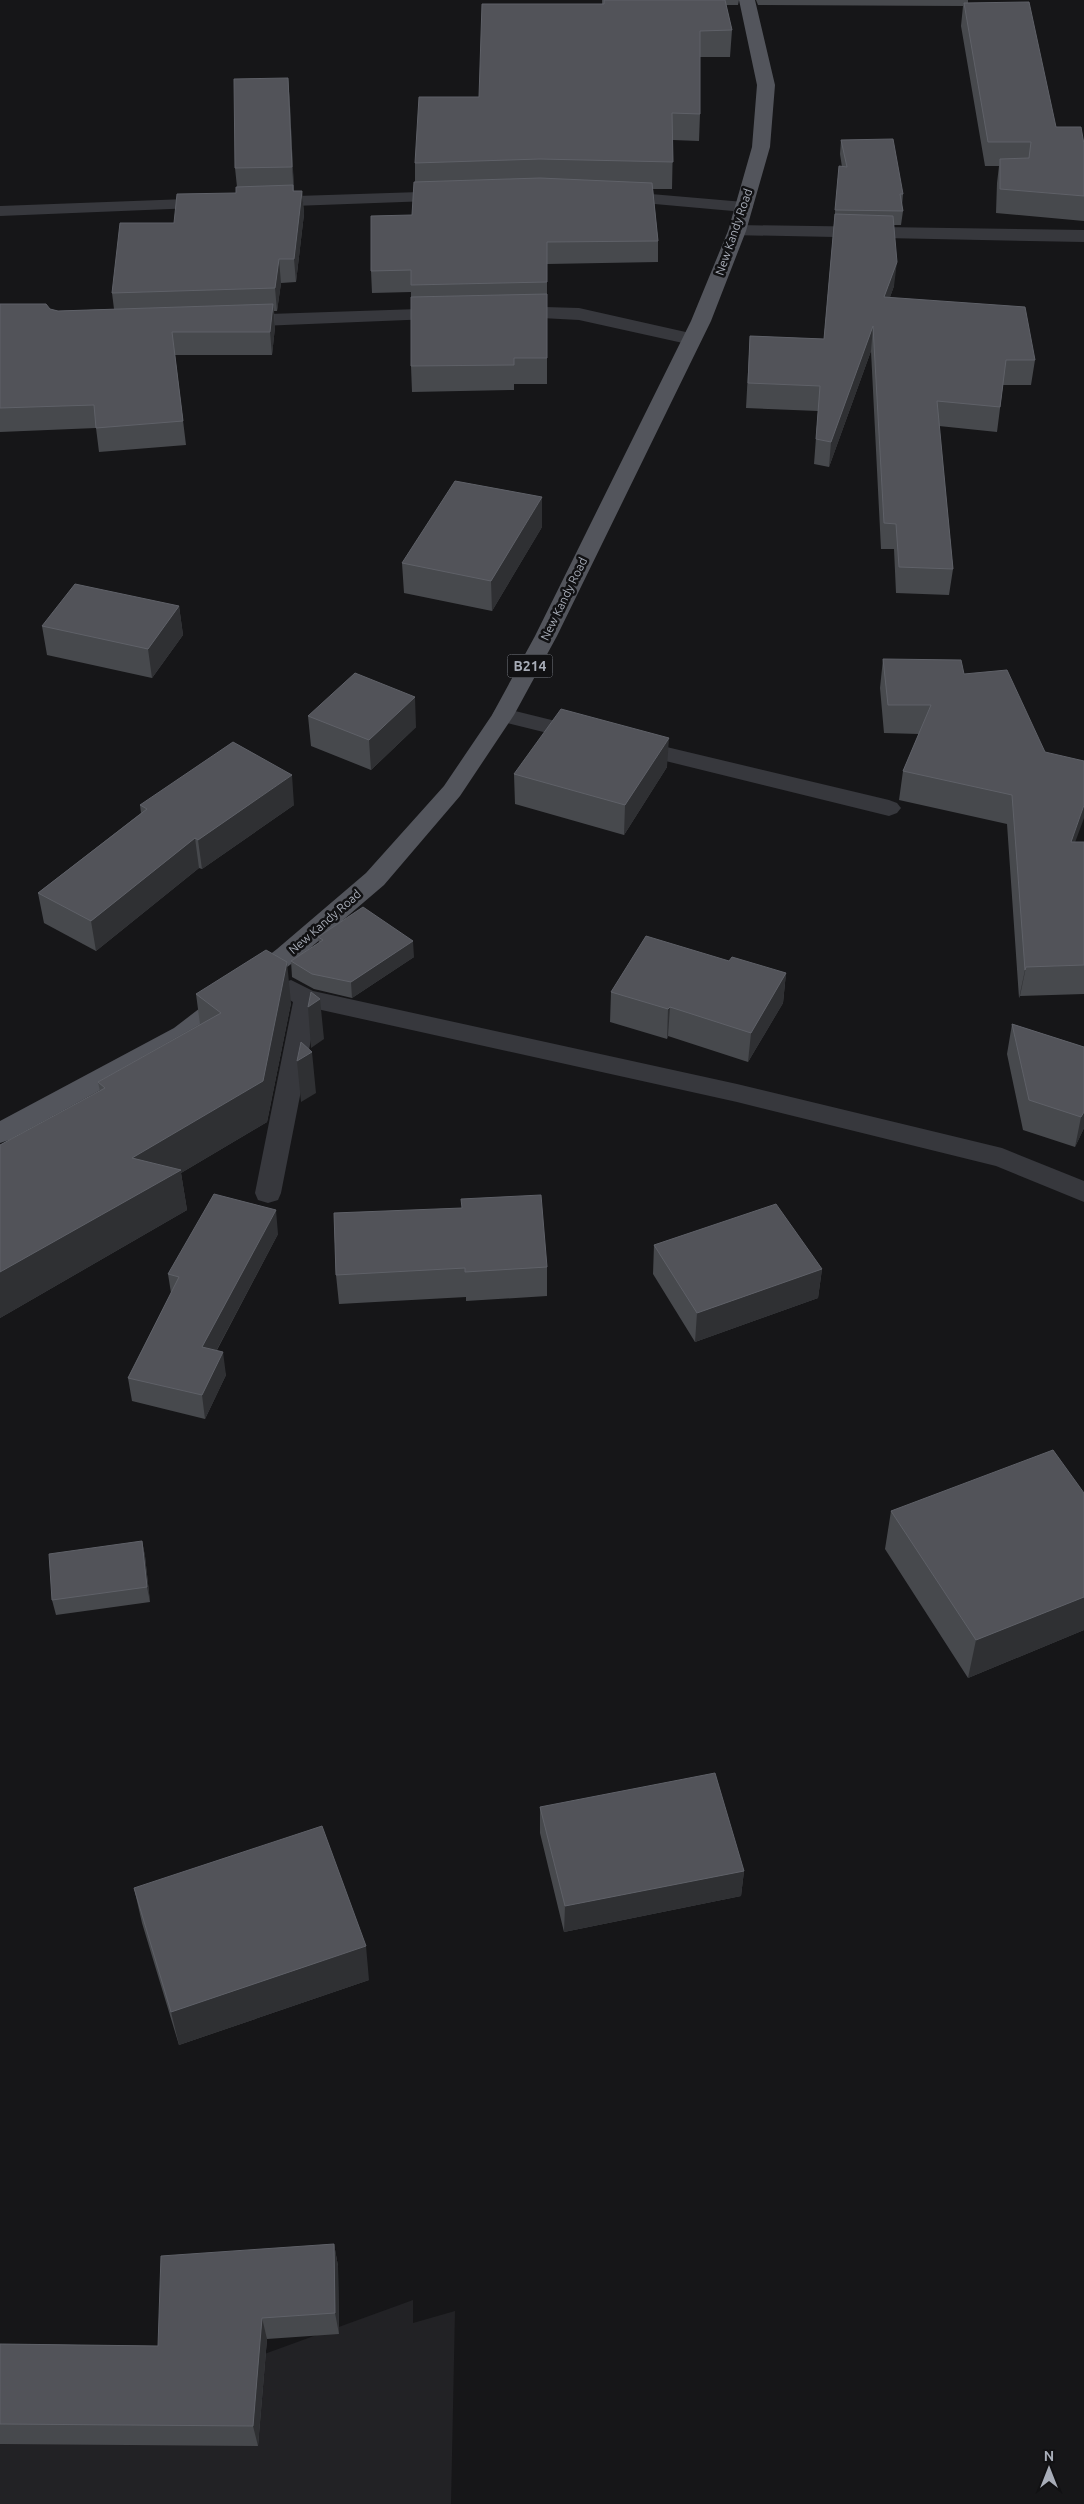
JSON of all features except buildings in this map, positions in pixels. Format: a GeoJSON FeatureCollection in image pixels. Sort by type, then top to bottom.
{"type":"FeatureCollection","features":[{"type":"Feature","properties":{"kind":"main road","name":"New Kandy Road"},"geometry":{"type":"LineString","coordinates":[[0,1133],[183,1034],[263,973],[375,879],[452,791],[503,716],[546,636],[692,339],[737,231],[762,147],[766,85],[747,0]]}},
{"type":"Feature","properties":{"kind":"street"},"geometry":{"type":"LineString","coordinates":[[248,202],[472,195]]}},
{"type":"Feature","properties":{"kind":"street"},"geometry":{"type":"LineString","coordinates":[[599,195],[658,198],[744,207]]}},
{"type":"Feature","properties":{"kind":"street"},"geometry":{"type":"LineString","coordinates":[[0,211],[228,203]]}},
{"type":"Feature","properties":{"kind":"street"},"geometry":{"type":"LineString","coordinates":[[737,231],[1084,236]]}},
{"type":"Feature","properties":{"kind":"street"},"geometry":{"type":"LineString","coordinates":[[488,312],[538,311],[579,314],[692,339]]}},
{"type":"Feature","properties":{"kind":"street"},"geometry":{"type":"LineString","coordinates":[[220,321],[468,313]]}},
{"type":"Feature","properties":{"kind":"street"},"geometry":{"type":"LineString","coordinates":[[503,716],[889,808]]}},
{"type":"Feature","properties":{"kind":"street"},"geometry":{"type":"LineString","coordinates":[[263,973],[306,998],[737,1093],[993,1156],[1084,1192]]}},
{"type":"Feature","properties":{"kind":"street"},"geometry":{"type":"LineString","coordinates":[[268,1193],[306,998]]}},
{"type":"Feature","properties":{"kind":"shaded area"},"geometry":{"type":"Polygon","coordinates":[[[413,2300],[413,2323],[455,2311],[451,2504],[0,2504],[0,2379],[171,2388],[413,2300]]]}}]}
